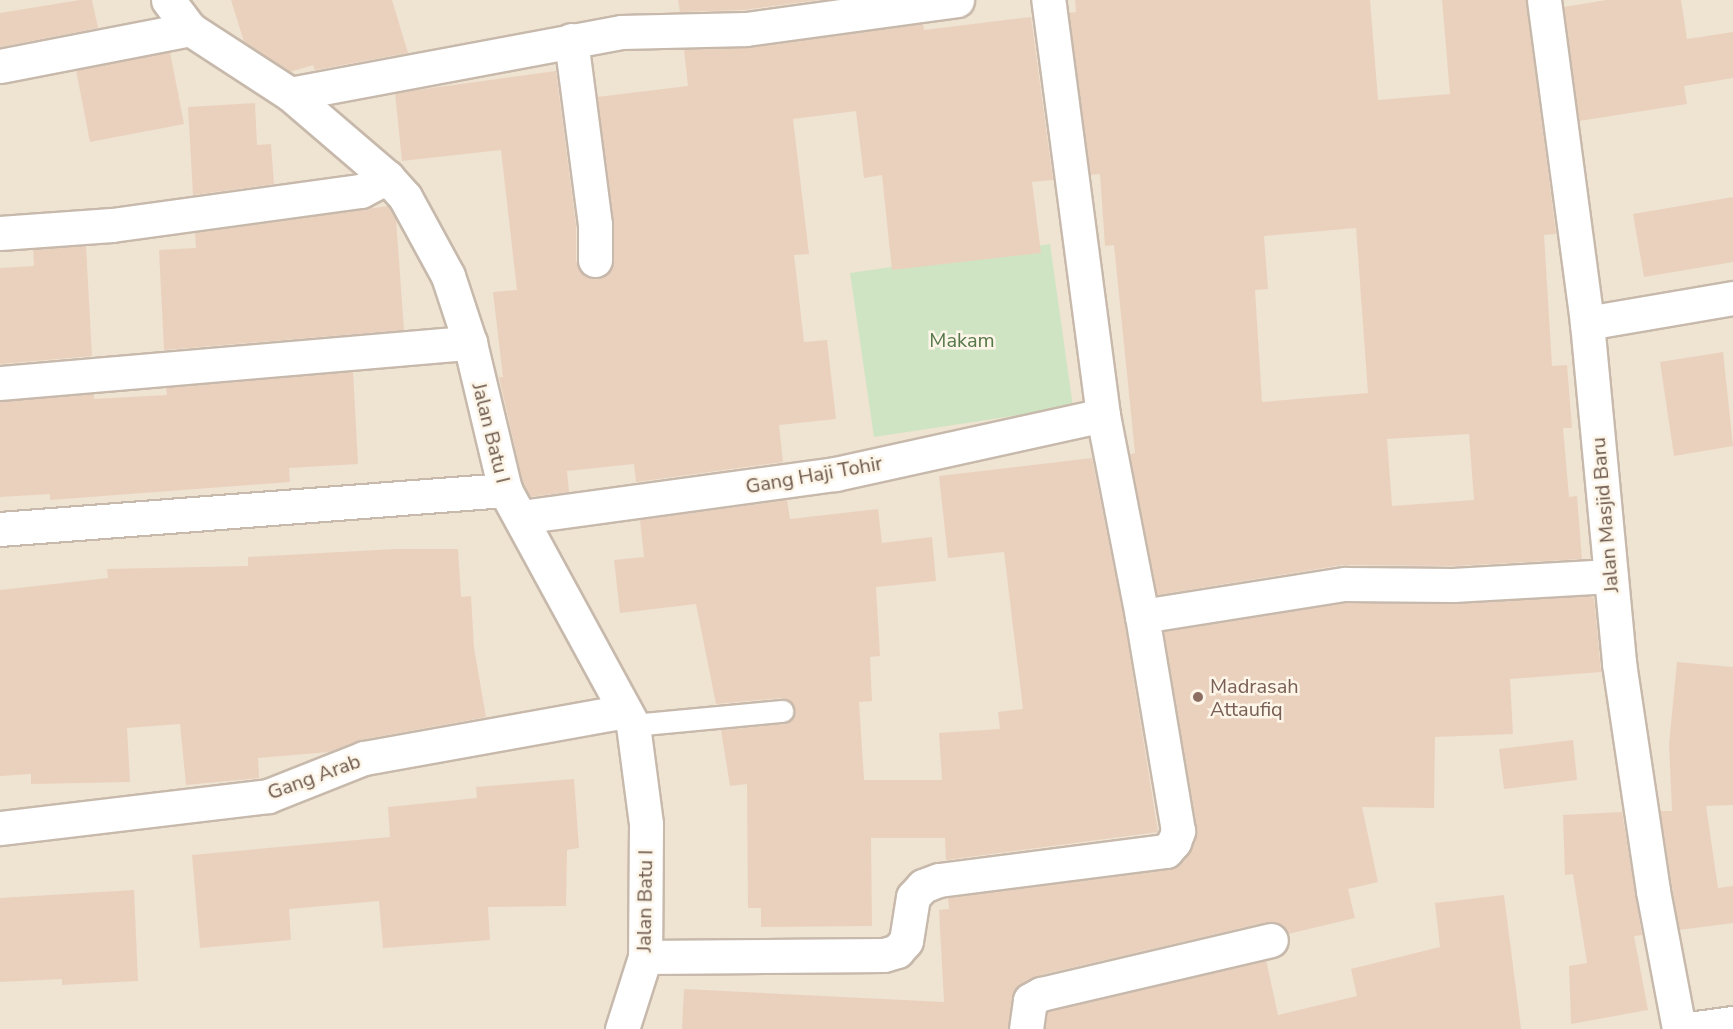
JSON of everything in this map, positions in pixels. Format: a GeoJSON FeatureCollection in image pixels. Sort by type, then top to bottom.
{"type":"FeatureCollection","features":[{"type":"Feature","properties":{"kind":"street","name":"Jalan Batu I"},"geometry":{"type":"LineString","coordinates":[[168,0],[190,29],[290,94],[387,177],[405,197],[448,276],[470,343],[513,504],[629,718],[646,824],[645,957],[622,1029]]}},
{"type":"Feature","properties":{"kind":"street"},"geometry":{"type":"LineString","coordinates":[[290,94],[621,32],[746,30],[957,0]]}},
{"type":"Feature","properties":{"kind":"street"},"geometry":{"type":"LineString","coordinates":[[645,957],[884,955],[897,951],[906,941],[913,897],[923,886],[939,880],[1166,851],[1178,831],[1142,616],[1103,415],[1048,0]]}},
{"type":"Feature","properties":{"kind":"street","name":"Jalan Masjid Baru"},"geometry":{"type":"LineString","coordinates":[[1544,0],[1587,322],[1619,663],[1651,880],[1679,1029]]}},
{"type":"Feature","properties":{"kind":"street"},"geometry":{"type":"LineString","coordinates":[[0,66],[190,29]]}},
{"type":"Feature","properties":{"kind":"street"},"geometry":{"type":"LineString","coordinates":[[571,40],[595,224],[595,260]]}},
{"type":"Feature","properties":{"kind":"street"},"geometry":{"type":"LineString","coordinates":[[0,233],[112,225],[362,191],[387,177]]}},
{"type":"Feature","properties":{"kind":"street"},"geometry":{"type":"LineString","coordinates":[[1587,322],[1733,298]]}},
{"type":"Feature","properties":{"kind":"street"},"geometry":{"type":"LineString","coordinates":[[0,383],[470,343]]}},
{"type":"Feature","properties":{"kind":"street","name":"Gang Haji Tohir"},"geometry":{"type":"LineString","coordinates":[[0,529],[513,504],[835,474],[1103,415]]}},
{"type":"Feature","properties":{"kind":"street"},"geometry":{"type":"LineString","coordinates":[[1142,616],[1345,584],[1453,585],[1611,576]]}},
{"type":"Feature","properties":{"kind":"street","name":"Gang Arab"},"geometry":{"type":"LineString","coordinates":[[0,828],[268,796],[364,758],[629,718]]}},
{"type":"Feature","properties":{"kind":"street"},"geometry":{"type":"LineString","coordinates":[[1026,1029],[1030,1000],[1041,994],[1271,940]]}},
{"type":"Feature","properties":{"kind":"street"},"geometry":{"type":"LineString","coordinates":[[1689,1029],[1733,1023]]}},
{"type":"Feature","properties":{"kind":"lane"},"geometry":{"type":"LineString","coordinates":[[629,718],[782,711]]}},
{"type":"Feature","properties":{"kind":"shaded area"},"geometry":{"type":"Polygon","coordinates":[[[0,0],[1733,0],[1733,1029],[0,1029],[0,0]]]}},
{"type":"Feature","properties":{"kind":"green space","name":"Makam"},"geometry":{"type":"Polygon","coordinates":[[[1050,244],[1073,407],[874,437],[850,273],[1050,244]]]}},
{"type":"Feature","properties":{"kind":"building"},"geometry":{"type":"Polygon","coordinates":[[[92,0],[98,28],[0,47],[0,13],[92,0]]]}},
{"type":"Feature","properties":{"kind":"building"},"geometry":{"type":"Polygon","coordinates":[[[231,0],[392,0],[408,53],[315,70],[313,65],[290,72],[244,42],[231,0]]]}},
{"type":"Feature","properties":{"kind":"building"},"geometry":{"type":"Polygon","coordinates":[[[678,0],[819,0],[744,10],[680,12],[678,0]]]}},
{"type":"Feature","properties":{"kind":"building"},"geometry":{"type":"Polygon","coordinates":[[[1075,0],[1370,0],[1378,100],[1450,94],[1442,0],[1526,0],[1556,234],[1544,235],[1552,366],[1567,365],[1572,428],[1563,428],[1569,497],[1577,496],[1582,559],[1453,566],[1342,565],[1157,595],[1130,454],[1135,453],[1114,245],[1105,246],[1100,174],[1090,175],[1069,13],[1076,12],[1075,0]],[[1356,228],[1264,236],[1268,289],[1255,290],[1262,402],[1368,393],[1356,228]],[[1469,434],[1387,439],[1392,506],[1474,500],[1469,434]]]}},
{"type":"Feature","properties":{"kind":"building"},"geometry":{"type":"Polygon","coordinates":[[[1606,0],[1681,0],[1687,39],[1733,32],[1733,78],[1684,86],[1687,104],[1579,121],[1564,7],[1606,0]]]}},
{"type":"Feature","properties":{"kind":"building"},"geometry":{"type":"Polygon","coordinates":[[[1031,17],[1053,180],[1032,182],[1041,253],[892,270],[882,175],[864,178],[856,111],[793,119],[809,254],[794,255],[804,342],[827,340],[836,419],[779,425],[783,462],[636,482],[634,464],[567,471],[569,492],[530,497],[523,483],[499,377],[503,377],[493,292],[517,290],[501,150],[402,161],[395,93],[556,71],[576,225],[576,261],[585,276],[596,279],[611,270],[614,260],[614,222],[597,97],[688,86],[684,49],[748,48],[923,24],[924,30],[1031,17]]]}},
{"type":"Feature","properties":{"kind":"building"},"geometry":{"type":"Polygon","coordinates":[[[170,52],[184,124],[90,142],[76,70],[170,52]]]}},
{"type":"Feature","properties":{"kind":"building"},"geometry":{"type":"Polygon","coordinates":[[[255,103],[257,145],[271,144],[274,184],[193,195],[188,107],[255,103]]]}},
{"type":"Feature","properties":{"kind":"building"},"geometry":{"type":"Polygon","coordinates":[[[1733,197],[1733,262],[1644,277],[1633,214],[1733,197]]]}},
{"type":"Feature","properties":{"kind":"building"},"geometry":{"type":"Polygon","coordinates":[[[388,206],[396,219],[404,330],[164,350],[159,250],[196,248],[195,233],[388,206]]]}},
{"type":"Feature","properties":{"kind":"building"},"geometry":{"type":"Polygon","coordinates":[[[86,246],[92,356],[0,364],[0,268],[34,266],[33,249],[86,246]]]}},
{"type":"Feature","properties":{"kind":"building"},"geometry":{"type":"Polygon","coordinates":[[[1723,352],[1733,446],[1674,456],[1660,362],[1723,352]]]}},
{"type":"Feature","properties":{"kind":"building"},"geometry":{"type":"Polygon","coordinates":[[[353,372],[358,464],[289,468],[290,482],[50,500],[50,494],[0,497],[0,401],[94,394],[94,399],[167,395],[166,388],[353,372]]]}},
{"type":"Feature","properties":{"kind":"building"},"geometry":{"type":"Polygon","coordinates":[[[1092,458],[1124,619],[1158,832],[946,860],[945,838],[871,838],[872,926],[761,927],[761,908],[748,908],[747,784],[730,786],[721,730],[784,724],[793,717],[795,709],[792,703],[781,698],[716,704],[696,604],[620,613],[614,560],[644,557],[640,520],[787,500],[790,519],[878,509],[882,543],[932,537],[936,581],[876,587],[880,656],[870,657],[872,701],[859,702],[864,780],[942,780],[939,733],[1000,729],[998,712],[1023,709],[1004,552],[948,558],[939,476],[1092,458]]]}},
{"type":"Feature","properties":{"kind":"building"},"geometry":{"type":"Polygon","coordinates":[[[395,549],[458,549],[461,597],[471,596],[474,648],[486,717],[360,740],[329,752],[258,758],[259,778],[186,785],[180,724],[127,728],[130,782],[31,784],[31,774],[0,776],[0,590],[108,578],[107,569],[248,566],[248,557],[395,549]]]}},
{"type":"Feature","properties":{"kind":"building"},"geometry":{"type":"Polygon","coordinates":[[[1585,596],[1594,598],[1601,672],[1510,679],[1513,734],[1435,737],[1434,808],[1362,807],[1378,882],[1348,889],[1355,918],[1288,934],[1277,922],[1267,922],[1036,976],[1014,990],[1008,1029],[682,1029],[684,989],[944,1002],[939,910],[949,909],[948,898],[1168,870],[1180,863],[1192,848],[1196,828],[1164,632],[1346,603],[1454,604],[1585,596]]]}},
{"type":"Feature","properties":{"kind":"building"},"geometry":{"type":"Polygon","coordinates":[[[1677,662],[1733,667],[1733,805],[1706,806],[1718,888],[1733,886],[1733,923],[1679,930],[1660,811],[1672,811],[1669,744],[1677,662]]]}},
{"type":"Feature","properties":{"kind":"building"},"geometry":{"type":"Polygon","coordinates":[[[1573,740],[1577,780],[1504,789],[1499,749],[1573,740]]]}},
{"type":"Feature","properties":{"kind":"building"},"geometry":{"type":"Polygon","coordinates":[[[574,779],[579,848],[567,850],[566,906],[488,907],[490,940],[383,948],[379,901],[289,909],[291,940],[200,948],[192,855],[390,837],[388,807],[477,798],[476,787],[574,779]]]}},
{"type":"Feature","properties":{"kind":"building"},"geometry":{"type":"Polygon","coordinates":[[[1622,812],[1642,935],[1634,936],[1648,1010],[1571,1024],[1569,966],[1587,963],[1573,874],[1565,875],[1563,815],[1622,812]]]}},
{"type":"Feature","properties":{"kind":"building"},"geometry":{"type":"Polygon","coordinates":[[[134,890],[138,981],[62,985],[62,979],[0,982],[0,898],[134,890]]]}},
{"type":"Feature","properties":{"kind":"building"},"geometry":{"type":"Polygon","coordinates":[[[1504,895],[1521,1029],[1045,1029],[1048,1012],[1266,960],[1278,1015],[1357,996],[1351,969],[1440,947],[1435,903],[1504,895]]]}},
{"type":"Feature","properties":{"kind":"place","name":"Madrasah Attaufiq"},"geometry":{"type":"Point","coordinates":[1198,697]}}]}
